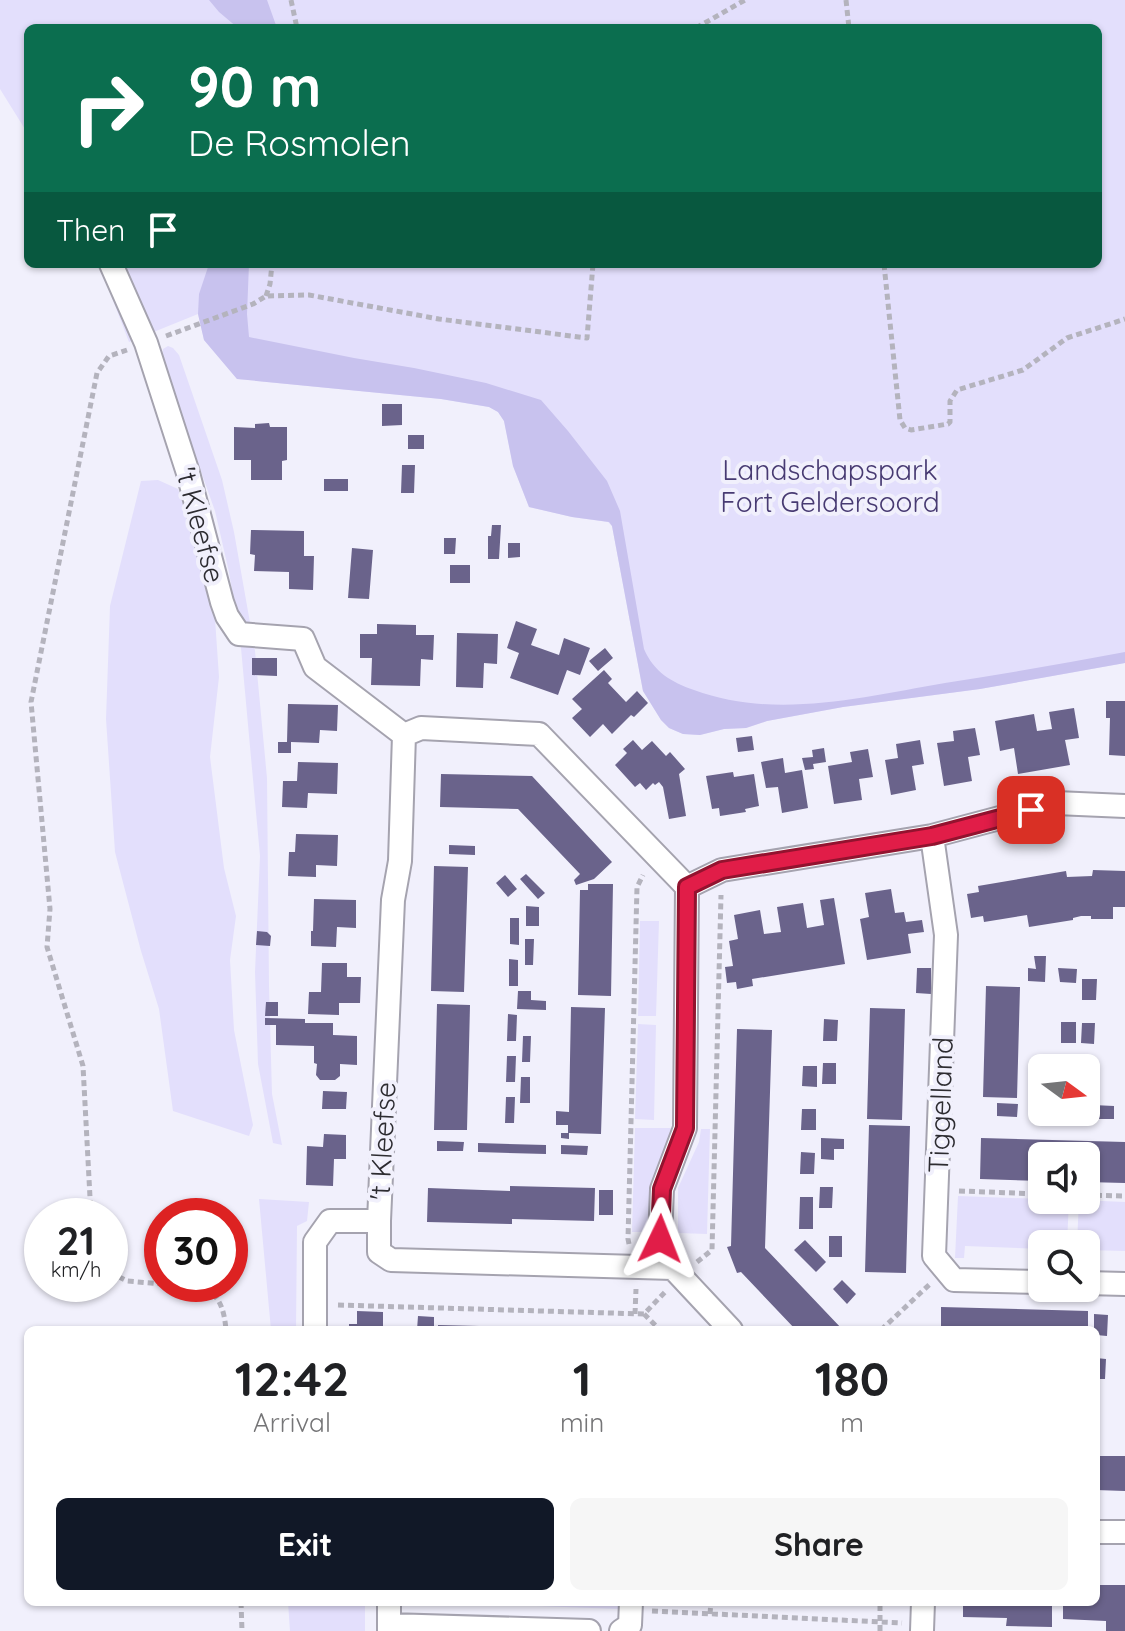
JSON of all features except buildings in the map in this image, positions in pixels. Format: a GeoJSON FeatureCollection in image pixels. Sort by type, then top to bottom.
{"type":"FeatureCollection","features":[{"type":"Feature","properties":{"kind":"street","name":"'t Kleefse"},"geometry":{"type":"LineString","coordinates":[[113,268],[146,343],[188,473],[227,616],[239,634],[303,639],[315,667],[404,735],[400,861],[393,900],[379,1252],[391,1260],[676,1272]]}},
{"type":"Feature","properties":{"kind":"street"},"geometry":{"type":"LineString","coordinates":[[404,735],[421,728],[539,734],[687,887],[685,1128],[662,1189],[660,1239],[676,1272],[727,1326]]}},
{"type":"Feature","properties":{"kind":"street"},"geometry":{"type":"LineString","coordinates":[[687,887],[722,870],[932,836],[1056,803],[1125,806]]}},
{"type":"Feature","properties":{"kind":"street","name":"Tiggelland"},"geometry":{"type":"LineString","coordinates":[[932,836],[946,935],[934,1256],[946,1270]]}},
{"type":"Feature","properties":{"kind":"street"},"geometry":{"type":"LineString","coordinates":[[315,1326],[315,1242],[330,1221],[379,1221]]}},
{"type":"Feature","properties":{"kind":"street"},"geometry":{"type":"LineString","coordinates":[[946,1270],[954,1280],[1028,1282]]}},
{"type":"Feature","properties":{"kind":"street"},"geometry":{"type":"LineString","coordinates":[[1100,1283],[1125,1284]]}},
{"type":"Feature","properties":{"kind":"street"},"geometry":{"type":"LineString","coordinates":[[1100,1532],[1125,1532]]}},
{"type":"Feature","properties":{"kind":"street"},"geometry":{"type":"LineString","coordinates":[[389,1606],[389,1628],[589,1631]]}},
{"type":"Feature","properties":{"kind":"street"},"geometry":{"type":"LineString","coordinates":[[621,1631],[630,1625],[631,1606]]}},
{"type":"Feature","properties":{"kind":"path"},"geometry":{"type":"LineString","coordinates":[[291,0],[296,24]]}},
{"type":"Feature","properties":{"kind":"path"},"geometry":{"type":"LineString","coordinates":[[703,24],[745,0]]}},
{"type":"Feature","properties":{"kind":"path"},"geometry":{"type":"LineString","coordinates":[[846,0],[849,24]]}},
{"type":"Feature","properties":{"kind":"path"},"geometry":{"type":"LineString","coordinates":[[266,296],[272,268]]}},
{"type":"Feature","properties":{"kind":"path"},"geometry":{"type":"LineString","coordinates":[[90,1198],[83,1066],[47,947],[50,909],[31,702],[97,373],[109,356],[253,304],[266,296],[309,295],[439,319],[587,338],[593,268]]}},
{"type":"Feature","properties":{"kind":"path"},"geometry":{"type":"LineString","coordinates":[[884,268],[900,420],[903,426],[911,430],[948,424],[950,401],[957,390],[1023,370],[1067,338],[1125,319]]}},
{"type":"Feature","properties":{"kind":"path"},"geometry":{"type":"LineString","coordinates":[[635,1314],[636,1268],[628,1239],[637,887],[654,853]]}},
{"type":"Feature","properties":{"kind":"path"},"geometry":{"type":"LineString","coordinates":[[644,1314],[676,1272],[712,1250],[722,870]]}},
{"type":"Feature","properties":{"kind":"path"},"geometry":{"type":"LineString","coordinates":[[937,1190],[1028,1193]]}},
{"type":"Feature","properties":{"kind":"path"},"geometry":{"type":"LineString","coordinates":[[1100,1195],[1125,1196]]}},
{"type":"Feature","properties":{"kind":"path"},"geometry":{"type":"LineString","coordinates":[[885,1326],[946,1270]]}},
{"type":"Feature","properties":{"kind":"path"},"geometry":{"type":"LineString","coordinates":[[219,1302],[225,1326]]}},
{"type":"Feature","properties":{"kind":"path"},"geometry":{"type":"LineString","coordinates":[[315,1304],[644,1314],[656,1326]]}},
{"type":"Feature","properties":{"kind":"path"},"geometry":{"type":"LineString","coordinates":[[241,1606],[242,1631]]}},
{"type":"Feature","properties":{"kind":"path"},"geometry":{"type":"LineString","coordinates":[[631,1606],[710,1614],[880,1622],[922,1619]]}},
{"type":"Feature","properties":{"kind":"path"},"geometry":{"type":"LineString","coordinates":[[710,1614],[711,1606]]}},
{"type":"Feature","properties":{"kind":"path"},"geometry":{"type":"LineString","coordinates":[[880,1606],[880,1631]]}},
{"type":"Feature","properties":{"kind":"green space","name":"Landschapspark Fort Geldersoord"},"geometry":{"type":"Polygon","coordinates":[[[0,0],[1125,0],[1125,663],[980,689],[843,707],[746,728],[700,735],[683,734],[669,728],[661,720],[643,691],[612,526],[608,522],[529,507],[513,466],[504,421],[498,412],[489,407],[441,399],[237,379],[204,340],[198,314],[129,342],[101,268],[1102,268],[1102,24],[24,24],[24,128],[0,89],[0,0]]]}},
{"type":"Feature","properties":{"kind":"green space"},"geometry":{"type":"Polygon","coordinates":[[[168,346],[179,355],[222,480],[255,651],[267,778],[272,1094],[282,1145],[273,1143],[258,1064],[255,972],[260,856],[241,648],[215,511],[161,359],[163,349],[168,346]]]}},
{"type":"Feature","properties":{"kind":"green space"},"geometry":{"type":"Polygon","coordinates":[[[158,480],[178,489],[215,619],[219,677],[210,757],[224,868],[236,916],[230,960],[234,1030],[253,1125],[249,1136],[173,1111],[159,1009],[115,852],[106,719],[110,606],[141,481],[158,480]]]}},
{"type":"Feature","properties":{"kind":"green space"},"geometry":{"type":"Polygon","coordinates":[[[640,921],[659,921],[656,1016],[638,1016],[640,921]]]}},
{"type":"Feature","properties":{"kind":"green space"},"geometry":{"type":"Polygon","coordinates":[[[638,1024],[656,1025],[654,1120],[635,1119],[638,1024]]]}},
{"type":"Feature","properties":{"kind":"green space"},"geometry":{"type":"Polygon","coordinates":[[[635,1128],[676,1128],[654,1232],[632,1232],[635,1128]]]}},
{"type":"Feature","properties":{"kind":"green space"},"geometry":{"type":"Polygon","coordinates":[[[701,1129],[710,1129],[707,1234],[678,1233],[678,1188],[699,1142],[701,1129]]]}},
{"type":"Feature","properties":{"kind":"green space"},"geometry":{"type":"Polygon","coordinates":[[[958,1196],[1028,1199],[1028,1214],[1068,1214],[1068,1230],[1028,1230],[1028,1248],[965,1246],[964,1258],[955,1258],[958,1196]]]}},
{"type":"Feature","properties":{"kind":"green space"},"geometry":{"type":"Polygon","coordinates":[[[259,1199],[309,1202],[307,1221],[297,1226],[296,1326],[271,1326],[259,1199]]]}},
{"type":"Feature","properties":{"kind":"green space"},"geometry":{"type":"Polygon","coordinates":[[[1100,1201],[1125,1202],[1125,1251],[1100,1250],[1100,1230],[1078,1230],[1078,1214],[1100,1214],[1100,1201]]]}},
{"type":"Feature","properties":{"kind":"green space"},"geometry":{"type":"Polygon","coordinates":[[[288,1606],[365,1606],[365,1631],[290,1631],[288,1606]]]}},
{"type":"Feature","properties":{"kind":"green space"},"geometry":{"type":"Polygon","coordinates":[[[533,1606],[620,1606],[620,1609],[533,1606]]]}},
{"type":"Feature","properties":{"kind":"shaded area"},"geometry":{"type":"Polygon","coordinates":[[[209,0],[267,0],[276,24],[233,24],[209,0]]]}},
{"type":"Feature","properties":{"kind":"shaded area"},"geometry":{"type":"Polygon","coordinates":[[[208,268],[249,268],[249,337],[486,383],[541,400],[607,481],[620,511],[644,649],[658,670],[686,687],[725,699],[787,705],[883,694],[1125,652],[1125,663],[980,689],[843,707],[746,728],[700,735],[683,734],[669,728],[661,720],[643,691],[612,526],[609,522],[529,507],[513,466],[504,421],[498,412],[489,407],[441,399],[237,379],[204,340],[198,314],[199,294],[208,268]]]}},
{"type":"Feature","properties":{"kind":"route"},"geometry":{"type":"LineString","coordinates":[[660,1239],[662,1189],[685,1128],[687,887],[722,870],[932,836],[1031,810]]}}]}
